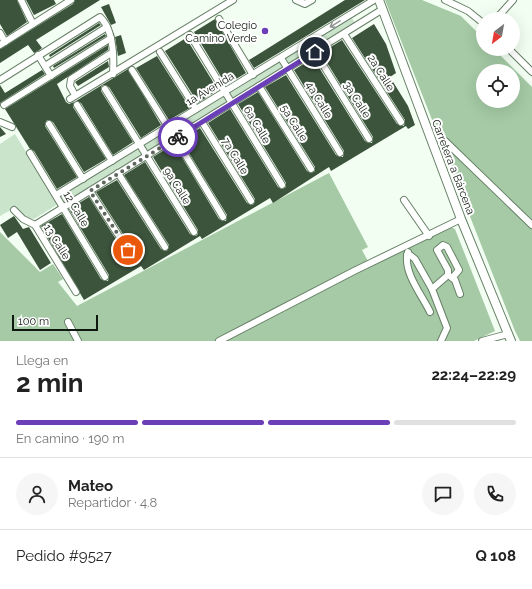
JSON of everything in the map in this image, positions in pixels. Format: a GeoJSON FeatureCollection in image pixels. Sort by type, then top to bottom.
{"type":"FeatureCollection","features":[{"type":"Feature","properties":{"kind":"main road","name":"Carretera a Bárcena"},"geometry":{"type":"LineString","coordinates":[[379,0],[461,220],[510,337]]}},
{"type":"Feature","properties":{"kind":"street"},"geometry":{"type":"LineString","coordinates":[[21,0],[33,24]]}},
{"type":"Feature","properties":{"kind":"street"},"geometry":{"type":"LineString","coordinates":[[0,33],[2,43],[33,24],[60,3],[70,0]]}},
{"type":"Feature","properties":{"kind":"street"},"geometry":{"type":"LineString","coordinates":[[114,52],[71,79],[70,86],[73,97],[233,0]]}},
{"type":"Feature","properties":{"kind":"street"},"geometry":{"type":"LineString","coordinates":[[296,0],[305,4],[312,0]]}},
{"type":"Feature","properties":{"kind":"street","name":"1a Avenida"},"geometry":{"type":"LineString","coordinates":[[56,195],[374,0]]}},
{"type":"Feature","properties":{"kind":"street"},"geometry":{"type":"LineString","coordinates":[[502,12],[513,0]]}},
{"type":"Feature","properties":{"kind":"street"},"geometry":{"type":"LineString","coordinates":[[449,1],[468,11],[476,17]]}},
{"type":"Feature","properties":{"kind":"street"},"geometry":{"type":"LineString","coordinates":[[35,225],[383,9]]}},
{"type":"Feature","properties":{"kind":"street"},"geometry":{"type":"LineString","coordinates":[[0,80],[99,17],[102,18],[111,38],[114,52],[113,74]]}},
{"type":"Feature","properties":{"kind":"street"},"geometry":{"type":"LineString","coordinates":[[219,19],[252,75]]}},
{"type":"Feature","properties":{"kind":"street"},"geometry":{"type":"LineString","coordinates":[[45,66],[107,27]]}},
{"type":"Feature","properties":{"kind":"street","name":"2a Calle"},"geometry":{"type":"LineString","coordinates":[[344,34],[400,122]]}},
{"type":"Feature","properties":{"kind":"street","name":"6a Calle"},"geometry":{"type":"LineString","coordinates":[[190,35],[282,185]]}},
{"type":"Feature","properties":{"kind":"street"},"geometry":{"type":"LineString","coordinates":[[4,105],[111,38]]}},
{"type":"Feature","properties":{"kind":"street"},"geometry":{"type":"LineString","coordinates":[[160,52],[196,109]]}},
{"type":"Feature","properties":{"kind":"street","name":"3a Calle"},"geometry":{"type":"LineString","coordinates":[[315,52],[369,139]]}},
{"type":"Feature","properties":{"kind":"street"},"geometry":{"type":"LineString","coordinates":[[38,56],[51,76]]}},
{"type":"Feature","properties":{"kind":"street"},"geometry":{"type":"LineString","coordinates":[[516,56],[532,72]]}},
{"type":"Feature","properties":{"kind":"street","name":"4a Calle"},"geometry":{"type":"LineString","coordinates":[[281,58],[340,153]]}},
{"type":"Feature","properties":{"kind":"street"},"geometry":{"type":"LineString","coordinates":[[132,70],[168,127]]}},
{"type":"Feature","properties":{"kind":"street","name":"5a Calle"},"geometry":{"type":"LineString","coordinates":[[260,86],[311,169]]}},
{"type":"Feature","properties":{"kind":"street","name":"9a Calle"},"geometry":{"type":"LineString","coordinates":[[105,89],[194,232]]}},
{"type":"Feature","properties":{"kind":"street"},"geometry":{"type":"LineString","coordinates":[[77,105],[112,161]]}},
{"type":"Feature","properties":{"kind":"street","name":"7a Calle"},"geometry":{"type":"LineString","coordinates":[[202,122],[251,200]]}},
{"type":"Feature","properties":{"kind":"street"},"geometry":{"type":"LineString","coordinates":[[1,123],[12,127]]}},
{"type":"Feature","properties":{"kind":"street"},"geometry":{"type":"LineString","coordinates":[[50,124],[83,179]]}},
{"type":"Feature","properties":{"kind":"street"},"geometry":{"type":"LineString","coordinates":[[175,138],[223,217]]}},
{"type":"Feature","properties":{"kind":"street"},"geometry":{"type":"LineString","coordinates":[[445,141],[532,226]]}},
{"type":"Feature","properties":{"kind":"street","name":"12 Calle"},"geometry":{"type":"LineString","coordinates":[[30,153],[104,277]]}},
{"type":"Feature","properties":{"kind":"street"},"geometry":{"type":"LineString","coordinates":[[118,173],[165,247]]}},
{"type":"Feature","properties":{"kind":"street"},"geometry":{"type":"LineString","coordinates":[[90,191],[135,261]]}},
{"type":"Feature","properties":{"kind":"street"},"geometry":{"type":"LineString","coordinates":[[404,200],[429,236]]}},
{"type":"Feature","properties":{"kind":"street","name":"13 Calle"},"geometry":{"type":"LineString","coordinates":[[14,210],[23,219],[35,225],[76,292]]}},
{"type":"Feature","properties":{"kind":"street"},"geometry":{"type":"LineString","coordinates":[[218,341],[319,289],[461,220]]}},
{"type":"Feature","properties":{"kind":"street"},"geometry":{"type":"LineString","coordinates":[[410,245],[407,255],[410,274],[430,312]]}},
{"type":"Feature","properties":{"kind":"street"},"geometry":{"type":"LineString","coordinates":[[432,289],[450,276],[459,270],[447,247],[443,245],[437,250],[450,276],[460,294]]}},
{"type":"Feature","properties":{"kind":"street"},"geometry":{"type":"LineString","coordinates":[[407,255],[410,255],[415,259],[432,289],[447,328],[441,341]]}},
{"type":"Feature","properties":{"kind":"street"},"geometry":{"type":"LineString","coordinates":[[68,322],[78,341]]}},
{"type":"Feature","properties":{"kind":"street"},"geometry":{"type":"LineString","coordinates":[[482,341],[510,337]]}},
{"type":"Feature","properties":{"kind":"green space"},"geometry":{"type":"Polygon","coordinates":[[[385,0],[422,0],[461,16],[476,31],[476,56],[501,56],[509,64],[476,64],[476,108],[520,108],[520,75],[532,87],[532,341],[520,341],[385,0]]]}},
{"type":"Feature","properties":{"kind":"green space"},"geometry":{"type":"Polygon","coordinates":[[[350,15],[357,26],[63,208],[56,195],[350,15]]]}},
{"type":"Feature","properties":{"kind":"green space"},"geometry":{"type":"Polygon","coordinates":[[[15,134],[58,204],[34,219],[29,218],[25,220],[16,207],[0,216],[0,144],[15,134]]]}},
{"type":"Feature","properties":{"kind":"green space"},"geometry":{"type":"Polygon","coordinates":[[[329,173],[368,247],[362,250],[370,265],[451,227],[455,229],[495,331],[474,341],[0,341],[0,232],[40,272],[53,264],[63,279],[58,282],[77,306],[329,173]]]}},
{"type":"Feature","properties":{"kind":"building"},"geometry":{"type":"Polygon","coordinates":[[[0,0],[17,0],[27,22],[7,36],[0,24],[0,0]]]}},
{"type":"Feature","properties":{"kind":"building"},"geometry":{"type":"Polygon","coordinates":[[[26,0],[54,0],[56,4],[34,15],[26,0]]]}},
{"type":"Feature","properties":{"kind":"building"},"geometry":{"type":"Polygon","coordinates":[[[75,0],[100,0],[36,40],[42,48],[38,51],[34,53],[28,45],[0,63],[0,49],[73,4],[75,0]]]}},
{"type":"Feature","properties":{"kind":"building"},"geometry":{"type":"Polygon","coordinates":[[[345,0],[365,0],[254,68],[249,60],[345,0]]]}},
{"type":"Feature","properties":{"kind":"building"},"geometry":{"type":"Polygon","coordinates":[[[109,4],[116,23],[111,25],[101,7],[109,4]]]}},
{"type":"Feature","properties":{"kind":"building"},"geometry":{"type":"Polygon","coordinates":[[[215,19],[246,73],[226,85],[194,32],[215,19]]]}},
{"type":"Feature","properties":{"kind":"building"},"geometry":{"type":"Polygon","coordinates":[[[99,23],[101,25],[50,57],[49,55],[99,23]]]}},
{"type":"Feature","properties":{"kind":"building"},"geometry":{"type":"Polygon","coordinates":[[[374,24],[386,44],[396,73],[390,77],[408,106],[415,125],[408,129],[406,126],[331,171],[329,167],[273,203],[270,198],[202,239],[200,236],[144,270],[141,266],[84,300],[41,226],[62,214],[101,279],[108,281],[109,275],[69,209],[89,197],[131,263],[137,265],[139,259],[96,192],[117,180],[161,249],[167,251],[169,245],[124,175],[145,162],[190,234],[196,236],[198,234],[198,230],[153,157],[174,144],[219,219],[226,221],[227,215],[181,140],[200,128],[247,203],[253,205],[255,199],[208,123],[230,109],[278,187],[282,189],[286,187],[286,183],[238,104],[258,92],[307,171],[311,173],[315,171],[315,167],[265,87],[286,75],[336,155],[343,157],[344,151],[294,70],[313,58],[365,141],[372,143],[373,137],[321,53],[342,40],[397,124],[404,126],[405,120],[352,38],[374,24]]]}},
{"type":"Feature","properties":{"kind":"building"},"geometry":{"type":"Polygon","coordinates":[[[105,34],[106,36],[54,68],[53,66],[105,34]]]}},
{"type":"Feature","properties":{"kind":"building"},"geometry":{"type":"Polygon","coordinates":[[[121,35],[126,53],[118,56],[115,37],[121,35]]]}},
{"type":"Feature","properties":{"kind":"building"},"geometry":{"type":"Polygon","coordinates":[[[186,38],[218,90],[198,103],[165,51],[186,38]]]}},
{"type":"Feature","properties":{"kind":"building"},"geometry":{"type":"Polygon","coordinates":[[[108,45],[108,50],[57,84],[66,102],[69,104],[74,102],[73,107],[106,159],[84,172],[53,122],[47,120],[45,126],[77,177],[57,189],[34,151],[30,149],[5,109],[108,45]]]}},
{"type":"Feature","properties":{"kind":"building"},"geometry":{"type":"Polygon","coordinates":[[[157,56],[190,108],[169,120],[136,68],[157,56]]]}},
{"type":"Feature","properties":{"kind":"building"},"geometry":{"type":"Polygon","coordinates":[[[108,61],[109,67],[78,86],[75,82],[108,61]]]}},
{"type":"Feature","properties":{"kind":"building"},"geometry":{"type":"Polygon","coordinates":[[[128,69],[161,125],[141,138],[109,87],[103,85],[101,87],[101,91],[133,142],[113,155],[81,103],[76,101],[128,69]]]}},
{"type":"Feature","properties":{"kind":"building"},"geometry":{"type":"Polygon","coordinates":[[[42,70],[45,74],[0,103],[0,85],[5,93],[42,70]]]}},
{"type":"Feature","properties":{"kind":"building"},"geometry":{"type":"Polygon","coordinates":[[[0,127],[6,134],[0,137],[0,127]]]}},
{"type":"Feature","properties":{"kind":"building"},"geometry":{"type":"Polygon","coordinates":[[[14,216],[23,229],[29,227],[51,263],[40,270],[17,232],[8,238],[0,225],[14,216]]]}},
{"type":"Feature","properties":{"kind":"way so far"},"geometry":{"type":"LineString","coordinates":[[128,250],[90,191],[178,137]]}},
{"type":"Feature","properties":{"kind":"place","name":"Colegio Camino Verde"},"geometry":{"type":"Point","coordinates":[265,31]}},
{"type":"Feature","properties":{"kind":"route"},"geometry":{"type":"LineString","coordinates":[[178,137],[315,52]]}}]}
